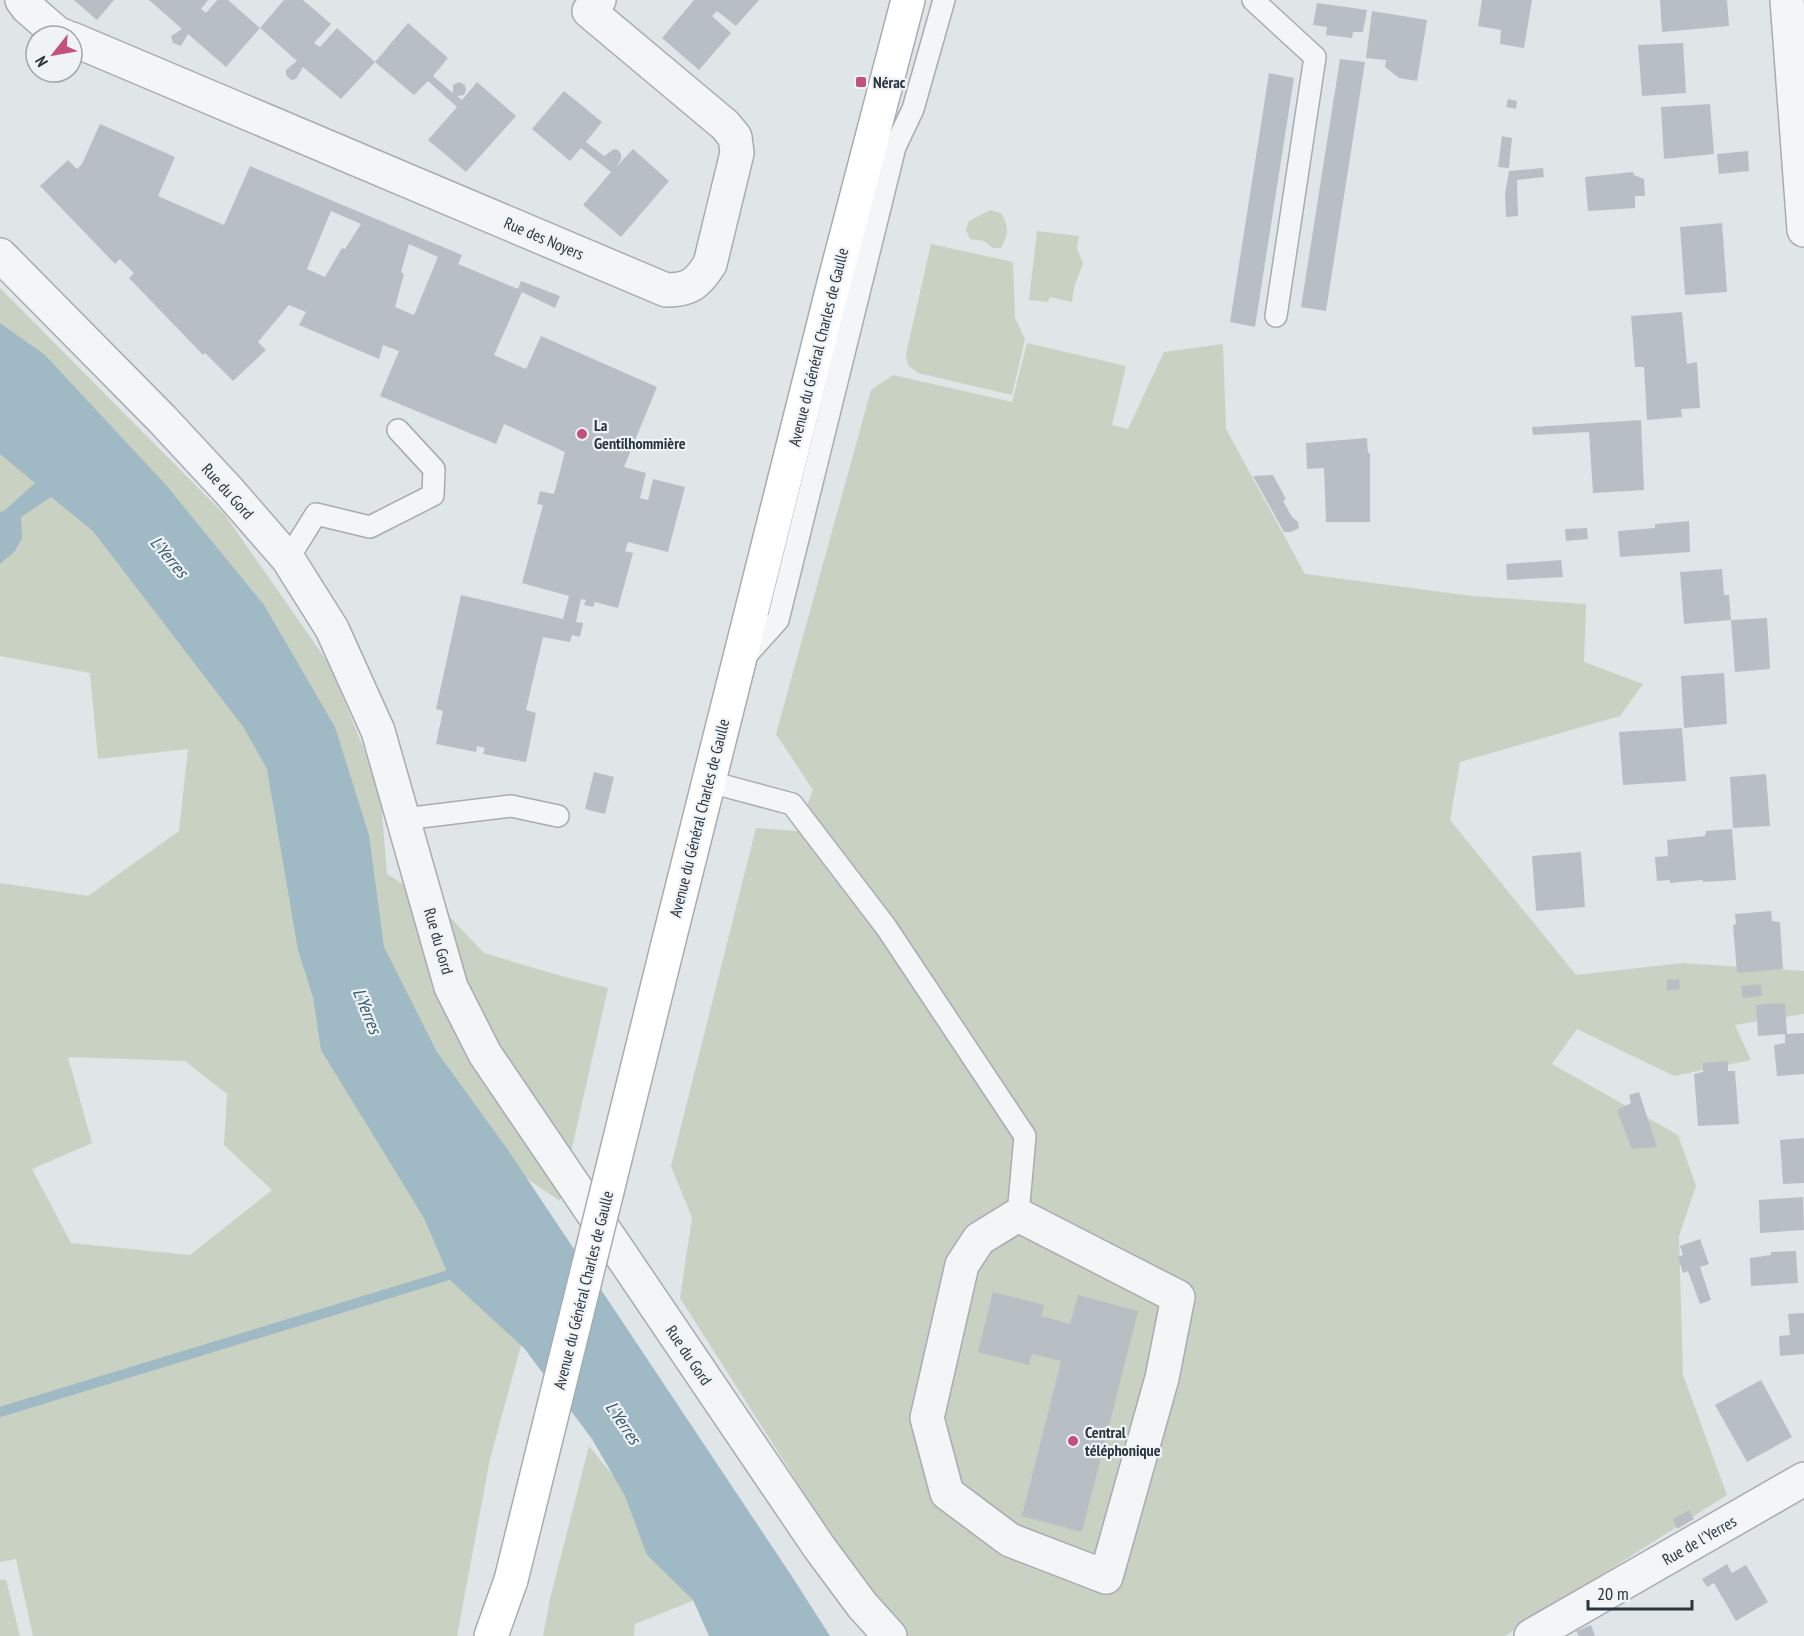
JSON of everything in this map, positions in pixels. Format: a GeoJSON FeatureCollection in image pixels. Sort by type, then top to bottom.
{"type":"FeatureCollection","features":[{"type":"Feature","properties":{"kind":"main road","name":"Avenue du Général Charles de Gaulle"},"geometry":{"type":"LineString","coordinates":[[491,1636],[511,1580],[706,786],[908,0]]}},
{"type":"Feature","properties":{"kind":"street"},"geometry":{"type":"LineString","coordinates":[[22,0],[47,24]]}},
{"type":"Feature","properties":{"kind":"street"},"geometry":{"type":"LineString","coordinates":[[1787,0],[1804,230]]}},
{"type":"Feature","properties":{"kind":"street","name":"Rue des Noyers"},"geometry":{"type":"LineString","coordinates":[[84,44],[666,290],[684,290],[700,279],[710,264],[737,153],[735,137],[725,125],[594,6]]}},
{"type":"Feature","properties":{"kind":"street","name":"Rue du Gord"},"geometry":{"type":"LineString","coordinates":[[0,255],[162,419],[228,490],[288,560],[332,629],[378,731],[451,987],[485,1054],[819,1546],[862,1605],[890,1636]]}},
{"type":"Feature","properties":{"kind":"street"},"geometry":{"type":"LineString","coordinates":[[1018,1215],[1178,1297],[1162,1378],[1106,1577],[1010,1540],[947,1493],[927,1418],[962,1265],[979,1239],[1018,1215]]}},
{"type":"Feature","properties":{"kind":"street","name":"Rue de l'Yerres"},"geometry":{"type":"LineString","coordinates":[[1531,1636],[1804,1479]]}},
{"type":"Feature","properties":{"kind":"lane"},"geometry":{"type":"LineString","coordinates":[[737,667],[777,621],[895,147],[913,109],[944,0]]}},
{"type":"Feature","properties":{"kind":"lane"},"geometry":{"type":"LineString","coordinates":[[1252,0],[1315,57],[1276,316]]}},
{"type":"Feature","properties":{"kind":"lane"},"geometry":{"type":"LineString","coordinates":[[288,560],[316,514],[370,527],[433,495],[434,469],[398,430]]}},
{"type":"Feature","properties":{"kind":"lane"},"geometry":{"type":"LineString","coordinates":[[706,786],[725,786],[792,804],[886,927],[1025,1136],[1018,1215]]}},
{"type":"Feature","properties":{"kind":"lane"},"geometry":{"type":"LineString","coordinates":[[404,819],[511,806],[558,816]]}},
{"type":"Feature","properties":{"kind":"green space"},"geometry":{"type":"Polygon","coordinates":[[[990,210],[1001,213],[1006,222],[1007,234],[1001,248],[993,248],[984,241],[970,239],[966,230],[969,221],[990,210]]]}},
{"type":"Feature","properties":{"kind":"green space"},"geometry":{"type":"Polygon","coordinates":[[[1037,231],[1079,236],[1077,248],[1083,264],[1075,284],[1072,302],[1050,297],[1048,302],[1029,300],[1037,231]]]}},
{"type":"Feature","properties":{"kind":"green space"},"geometry":{"type":"Polygon","coordinates":[[[931,244],[1013,262],[1015,318],[1025,339],[1012,395],[918,373],[908,365],[906,354],[931,244]]]}},
{"type":"Feature","properties":{"kind":"green space"},"geometry":{"type":"Polygon","coordinates":[[[0,288],[225,515],[329,664],[380,788],[387,874],[442,909],[484,953],[608,988],[560,1201],[485,1150],[357,897],[0,328],[0,288]]]}},
{"type":"Feature","properties":{"kind":"green space"},"geometry":{"type":"Polygon","coordinates":[[[1027,343],[1126,366],[1112,425],[1128,429],[1164,352],[1223,344],[1226,429],[1305,574],[1472,596],[1586,604],[1584,662],[1643,684],[1620,716],[1460,762],[1450,820],[1576,975],[1683,963],[1804,971],[1804,1014],[1735,1025],[1751,1060],[1674,1076],[1577,1029],[1552,1064],[1678,1135],[1696,1186],[1679,1236],[1683,1375],[1727,1495],[1505,1636],[904,1636],[883,1617],[680,1298],[692,1218],[671,1166],[756,828],[797,831],[813,790],[776,734],[871,390],[893,375],[1012,402],[1027,343]]]}},
{"type":"Feature","properties":{"kind":"green space"},"geometry":{"type":"Polygon","coordinates":[[[0,433],[211,625],[526,1327],[490,1459],[457,1636],[33,1636],[16,1559],[0,1562],[0,883],[88,896],[179,831],[188,749],[98,759],[90,673],[0,656],[0,433]],[[68,1057],[92,1143],[32,1169],[71,1243],[190,1255],[272,1190],[224,1145],[227,1094],[185,1061],[68,1057]]]}},
{"type":"Feature","properties":{"kind":"green space"},"geometry":{"type":"Polygon","coordinates":[[[589,1446],[655,1527],[702,1597],[635,1624],[634,1636],[543,1636],[550,1599],[589,1446]]]}},
{"type":"Feature","properties":{"kind":"green space"},"geometry":{"type":"Polygon","coordinates":[[[6,1579],[20,1636],[0,1636],[0,1580],[6,1579]]]}},
{"type":"Feature","properties":{"kind":"water","name":"L'Yerres"},"geometry":{"type":"Polygon","coordinates":[[[0,323],[45,355],[166,485],[264,605],[335,727],[369,835],[384,947],[437,1052],[508,1150],[830,1636],[709,1636],[693,1600],[647,1555],[625,1496],[592,1439],[524,1348],[451,1281],[424,1218],[321,1050],[313,997],[298,950],[267,769],[244,728],[93,531],[51,497],[21,517],[22,538],[15,551],[0,564],[0,512],[35,483],[0,454],[0,323]]]}},
{"type":"Feature","properties":{"kind":"building"},"geometry":{"type":"Polygon","coordinates":[[[74,0],[114,0],[97,20],[74,0]]]}},
{"type":"Feature","properties":{"kind":"building"},"geometry":{"type":"Polygon","coordinates":[[[149,0],[208,0],[201,9],[206,13],[217,0],[228,0],[260,28],[226,67],[188,34],[181,46],[173,43],[171,36],[182,29],[149,0]]]}},
{"type":"Feature","properties":{"kind":"building"},"geometry":{"type":"Polygon","coordinates":[[[284,0],[303,0],[331,24],[314,43],[320,47],[337,28],[375,62],[341,99],[303,67],[296,79],[291,80],[286,75],[286,70],[297,61],[260,28],[284,0]]]}},
{"type":"Feature","properties":{"kind":"building"},"geometry":{"type":"Polygon","coordinates":[[[694,0],[759,0],[736,26],[717,11],[712,16],[731,33],[699,70],[662,38],[694,0]]]}},
{"type":"Feature","properties":{"kind":"building"},"geometry":{"type":"Polygon","coordinates":[[[1482,0],[1532,0],[1524,48],[1500,44],[1501,30],[1478,26],[1482,0]]]}},
{"type":"Feature","properties":{"kind":"building"},"geometry":{"type":"Polygon","coordinates":[[[1660,0],[1727,0],[1729,26],[1662,32],[1660,0]]]}},
{"type":"Feature","properties":{"kind":"building"},"geometry":{"type":"Polygon","coordinates":[[[1317,3],[1367,10],[1363,32],[1353,32],[1352,38],[1326,35],[1327,27],[1313,25],[1317,3]]]}},
{"type":"Feature","properties":{"kind":"building"},"geometry":{"type":"Polygon","coordinates":[[[1372,11],[1427,20],[1417,81],[1399,78],[1385,67],[1386,60],[1366,58],[1372,11]]]}},
{"type":"Feature","properties":{"kind":"building"},"geometry":{"type":"Polygon","coordinates":[[[408,23],[448,58],[433,76],[453,93],[453,85],[459,82],[465,85],[464,95],[457,96],[462,100],[477,82],[516,116],[466,172],[428,140],[457,107],[428,81],[414,95],[375,62],[408,23]]]}},
{"type":"Feature","properties":{"kind":"building"},"geometry":{"type":"Polygon","coordinates":[[[1683,43],[1686,93],[1642,96],[1638,45],[1683,43]]]}},
{"type":"Feature","properties":{"kind":"building"},"geometry":{"type":"Polygon","coordinates":[[[1340,59],[1365,62],[1326,311],[1301,307],[1340,59]]]}},
{"type":"Feature","properties":{"kind":"building"},"geometry":{"type":"Polygon","coordinates":[[[1269,73],[1294,78],[1255,327],[1230,322],[1269,73]]]}},
{"type":"Feature","properties":{"kind":"building"},"geometry":{"type":"Polygon","coordinates":[[[564,91],[602,122],[586,142],[604,156],[614,149],[618,150],[621,159],[616,167],[633,149],[669,181],[621,237],[583,205],[611,172],[581,148],[570,161],[532,129],[564,91]]]}},
{"type":"Feature","properties":{"kind":"building"},"geometry":{"type":"Polygon","coordinates":[[[1508,99],[1517,101],[1516,109],[1506,107],[1508,99]]]}},
{"type":"Feature","properties":{"kind":"building"},"geometry":{"type":"Polygon","coordinates":[[[1710,104],[1714,154],[1664,159],[1661,107],[1710,104]]]}},
{"type":"Feature","properties":{"kind":"building","name":"La Gentilhommière"},"geometry":{"type":"Polygon","coordinates":[[[100,124],[175,157],[158,196],[224,225],[250,166],[462,255],[458,264],[518,289],[521,281],[560,296],[555,308],[522,292],[494,355],[526,369],[541,336],[657,387],[624,467],[646,473],[640,498],[648,500],[653,479],[685,487],[668,552],[628,542],[625,551],[633,553],[618,608],[595,602],[593,607],[584,605],[586,600],[581,599],[576,622],[583,623],[580,637],[572,635],[570,642],[543,637],[526,710],[536,713],[526,762],[483,754],[485,748],[477,746],[476,752],[436,744],[443,711],[436,709],[461,595],[563,619],[569,596],[522,583],[543,505],[537,504],[540,491],[554,494],[565,452],[504,424],[496,444],[380,396],[399,351],[383,345],[379,359],[299,325],[306,312],[289,305],[258,342],[266,350],[233,381],[205,353],[203,355],[129,278],[134,273],[120,259],[115,264],[40,186],[68,160],[77,169],[82,164],[100,124]],[[331,211],[307,269],[325,277],[342,248],[345,249],[361,224],[331,211]],[[409,244],[395,307],[414,315],[438,257],[409,244]]]}},
{"type":"Feature","properties":{"kind":"building"},"geometry":{"type":"Polygon","coordinates":[[[1502,136],[1512,138],[1509,168],[1498,167],[1502,136]]]}},
{"type":"Feature","properties":{"kind":"building"},"geometry":{"type":"Polygon","coordinates":[[[1748,151],[1749,171],[1719,174],[1717,154],[1748,151]]]}},
{"type":"Feature","properties":{"kind":"building"},"geometry":{"type":"Polygon","coordinates":[[[1543,168],[1544,177],[1517,180],[1518,216],[1506,217],[1505,194],[1509,171],[1543,168]]]}},
{"type":"Feature","properties":{"kind":"building"},"geometry":{"type":"Polygon","coordinates":[[[1633,172],[1634,175],[1644,179],[1645,196],[1635,196],[1635,208],[1588,211],[1585,177],[1633,172]]]}},
{"type":"Feature","properties":{"kind":"building"},"geometry":{"type":"Polygon","coordinates":[[[1722,223],[1727,292],[1685,295],[1680,227],[1722,223]]]}},
{"type":"Feature","properties":{"kind":"building"},"geometry":{"type":"Polygon","coordinates":[[[1682,312],[1687,364],[1697,362],[1700,408],[1681,409],[1682,417],[1647,420],[1644,367],[1635,367],[1631,316],[1682,312]]]}},
{"type":"Feature","properties":{"kind":"building"},"geometry":{"type":"Polygon","coordinates":[[[1641,420],[1644,490],[1593,493],[1589,432],[1533,435],[1532,427],[1641,420]]]}},
{"type":"Feature","properties":{"kind":"building"},"geometry":{"type":"Polygon","coordinates":[[[1367,438],[1368,453],[1370,453],[1370,522],[1326,522],[1324,468],[1307,469],[1306,443],[1367,438]]]}},
{"type":"Feature","properties":{"kind":"building"},"geometry":{"type":"Polygon","coordinates":[[[1273,475],[1286,499],[1283,501],[1292,517],[1298,522],[1299,528],[1291,532],[1284,532],[1253,476],[1273,475]]]}},
{"type":"Feature","properties":{"kind":"building"},"geometry":{"type":"Polygon","coordinates":[[[1689,521],[1690,552],[1620,557],[1618,531],[1655,528],[1655,524],[1689,521]]]}},
{"type":"Feature","properties":{"kind":"building"},"geometry":{"type":"Polygon","coordinates":[[[1587,528],[1588,539],[1566,541],[1565,529],[1587,528]]]}},
{"type":"Feature","properties":{"kind":"building"},"geometry":{"type":"Polygon","coordinates":[[[1561,560],[1563,577],[1507,580],[1506,564],[1561,560]]]}},
{"type":"Feature","properties":{"kind":"building"},"geometry":{"type":"Polygon","coordinates":[[[1722,569],[1724,595],[1729,595],[1731,620],[1684,624],[1680,572],[1722,569]]]}},
{"type":"Feature","properties":{"kind":"building"},"geometry":{"type":"Polygon","coordinates":[[[1767,618],[1770,669],[1735,672],[1731,620],[1767,618]]]}},
{"type":"Feature","properties":{"kind":"building"},"geometry":{"type":"Polygon","coordinates":[[[1724,673],[1727,724],[1684,728],[1681,676],[1724,673]]]}},
{"type":"Feature","properties":{"kind":"building"},"geometry":{"type":"Polygon","coordinates":[[[1682,728],[1686,781],[1623,785],[1619,732],[1682,728]]]}},
{"type":"Feature","properties":{"kind":"building"},"geometry":{"type":"Polygon","coordinates":[[[594,772],[614,777],[605,814],[585,809],[594,772]]]}},
{"type":"Feature","properties":{"kind":"building"},"geometry":{"type":"Polygon","coordinates":[[[1766,774],[1770,826],[1733,828],[1730,777],[1766,774]]]}},
{"type":"Feature","properties":{"kind":"building"},"geometry":{"type":"Polygon","coordinates":[[[1732,829],[1736,880],[1670,883],[1670,880],[1657,881],[1655,857],[1668,856],[1667,840],[1705,836],[1706,831],[1732,829]]]}},
{"type":"Feature","properties":{"kind":"building"},"geometry":{"type":"Polygon","coordinates":[[[1581,852],[1585,907],[1536,911],[1532,856],[1581,852]]]}},
{"type":"Feature","properties":{"kind":"building"},"geometry":{"type":"Polygon","coordinates":[[[1771,911],[1772,921],[1780,922],[1783,969],[1737,973],[1733,925],[1736,924],[1735,914],[1771,911]]]}},
{"type":"Feature","properties":{"kind":"building"},"geometry":{"type":"Polygon","coordinates":[[[1679,979],[1680,989],[1667,991],[1667,980],[1679,979]]]}},
{"type":"Feature","properties":{"kind":"building"},"geometry":{"type":"Polygon","coordinates":[[[1761,984],[1762,996],[1743,998],[1741,986],[1761,984]]]}},
{"type":"Feature","properties":{"kind":"building"},"geometry":{"type":"Polygon","coordinates":[[[1785,1003],[1787,1034],[1804,1033],[1804,1074],[1777,1076],[1774,1045],[1785,1043],[1785,1034],[1758,1036],[1756,1005],[1785,1003]]]}},
{"type":"Feature","properties":{"kind":"building"},"geometry":{"type":"Polygon","coordinates":[[[1728,1061],[1728,1071],[1735,1071],[1739,1124],[1698,1126],[1694,1074],[1703,1072],[1703,1063],[1728,1061]]]}},
{"type":"Feature","properties":{"kind":"building"},"geometry":{"type":"Polygon","coordinates":[[[1639,1092],[1657,1147],[1632,1149],[1617,1110],[1631,1103],[1629,1095],[1639,1092]]]}},
{"type":"Feature","properties":{"kind":"building"},"geometry":{"type":"Polygon","coordinates":[[[1804,1138],[1804,1183],[1783,1184],[1780,1140],[1804,1138]]]}},
{"type":"Feature","properties":{"kind":"building"},"geometry":{"type":"Polygon","coordinates":[[[1803,1197],[1804,1230],[1760,1233],[1759,1200],[1803,1197]]]}},
{"type":"Feature","properties":{"kind":"building"},"geometry":{"type":"Polygon","coordinates":[[[1700,1239],[1709,1264],[1700,1267],[1711,1300],[1700,1304],[1688,1271],[1683,1273],[1678,1257],[1683,1255],[1680,1246],[1700,1239]]]}},
{"type":"Feature","properties":{"kind":"building"},"geometry":{"type":"Polygon","coordinates":[[[1796,1251],[1798,1283],[1751,1286],[1750,1258],[1771,1255],[1771,1252],[1796,1251]]]}},
{"type":"Feature","properties":{"kind":"building","name":"Central téléphonique"},"geometry":{"type":"Polygon","coordinates":[[[993,1292],[1044,1305],[1041,1316],[1070,1324],[1078,1295],[1138,1311],[1082,1532],[1022,1516],[1061,1361],[1032,1354],[1029,1365],[978,1352],[993,1292]]]}},
{"type":"Feature","properties":{"kind":"building"},"geometry":{"type":"Polygon","coordinates":[[[1804,1313],[1804,1354],[1780,1356],[1779,1336],[1790,1335],[1788,1314],[1804,1313]]]}},
{"type":"Feature","properties":{"kind":"building"},"geometry":{"type":"Polygon","coordinates":[[[1761,1380],[1792,1437],[1747,1462],[1715,1405],[1761,1380]]]}},
{"type":"Feature","properties":{"kind":"building"},"geometry":{"type":"Polygon","coordinates":[[[1689,1510],[1694,1519],[1677,1529],[1673,1519],[1689,1510]]]}},
{"type":"Feature","properties":{"kind":"building"},"geometry":{"type":"Polygon","coordinates":[[[1727,1564],[1732,1573],[1746,1565],[1768,1602],[1736,1621],[1714,1583],[1707,1587],[1702,1579],[1727,1564]]]}},
{"type":"Feature","properties":{"kind":"building"},"geometry":{"type":"Polygon","coordinates":[[[1591,1625],[1595,1636],[1579,1636],[1576,1631],[1591,1625]]]}},
{"type":"Feature","properties":{"kind":"waterway"},"geometry":{"type":"LineString","coordinates":[[0,1412],[462,1271]]}},
{"type":"Feature","properties":{"kind":"place","name":"Nérac"},"geometry":{"type":"Point","coordinates":[861,82]}},
{"type":"Feature","properties":{"kind":"place","name":"La Gentilhommière"},"geometry":{"type":"Point","coordinates":[582,434]}},
{"type":"Feature","properties":{"kind":"place","name":"Central téléphonique"},"geometry":{"type":"Point","coordinates":[1073,1441]}}]}
